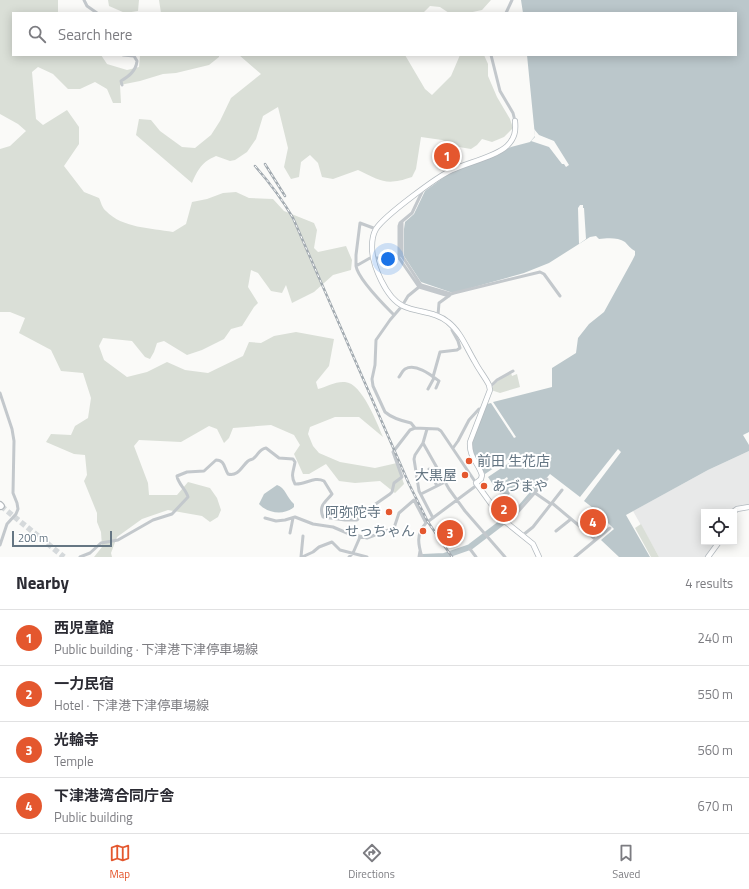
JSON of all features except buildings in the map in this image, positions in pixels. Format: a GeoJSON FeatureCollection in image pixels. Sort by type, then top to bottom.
{"type":"FeatureCollection","features":[{"type":"Feature","properties":{"kind":"main road"},"geometry":{"type":"LineString","coordinates":[[515,121],[515,134],[511,142],[506,147],[451,170],[422,190],[383,221],[376,229],[372,246],[374,259],[384,287],[391,296],[402,306],[438,315],[453,326],[482,372],[490,387],[470,442],[469,450],[471,457],[482,475],[481,479],[476,484],[494,509],[506,522],[523,535],[535,547],[539,557]]}},
{"type":"Feature","properties":{"kind":"main road"},"geometry":{"type":"LineString","coordinates":[[737,509],[749,507]]}},
{"type":"Feature","properties":{"kind":"main road"},"geometry":{"type":"LineString","coordinates":[[708,557],[717,545]]}},
{"type":"Feature","properties":{"kind":"street"},"geometry":{"type":"LineString","coordinates":[[84,0],[87,6],[96,12]]}},
{"type":"Feature","properties":{"kind":"street"},"geometry":{"type":"LineString","coordinates":[[506,12],[512,0]]}},
{"type":"Feature","properties":{"kind":"street"},"geometry":{"type":"LineString","coordinates":[[122,85],[121,81],[130,75],[135,69],[137,61],[134,56]]}},
{"type":"Feature","properties":{"kind":"street"},"geometry":{"type":"LineString","coordinates":[[491,56],[500,91],[513,113],[515,121]]}},
{"type":"Feature","properties":{"kind":"street"},"geometry":{"type":"LineString","coordinates":[[422,190],[412,213],[399,226],[399,258],[419,286],[450,295]]}},
{"type":"Feature","properties":{"kind":"street"},"geometry":{"type":"LineString","coordinates":[[402,222],[402,256],[421,285],[450,295]]}},
{"type":"Feature","properties":{"kind":"street"},"geometry":{"type":"LineString","coordinates":[[376,229],[360,223],[356,266],[357,270],[370,288],[394,315]]}},
{"type":"Feature","properties":{"kind":"street"},"geometry":{"type":"LineString","coordinates":[[356,266],[370,258],[399,258]]}},
{"type":"Feature","properties":{"kind":"street"},"geometry":{"type":"LineString","coordinates":[[438,315],[439,303],[450,295],[540,272],[544,274],[560,296]]}},
{"type":"Feature","properties":{"kind":"street"},"geometry":{"type":"LineString","coordinates":[[415,428],[411,423],[404,422],[385,412],[373,386],[372,379],[375,365],[376,340],[408,296],[419,286]]}},
{"type":"Feature","properties":{"kind":"street"},"geometry":{"type":"LineString","coordinates":[[428,389],[434,377],[440,352],[460,348],[452,330],[453,326]]}},
{"type":"Feature","properties":{"kind":"street"},"geometry":{"type":"LineString","coordinates":[[399,377],[404,370],[412,368],[422,370],[440,382],[436,388]]}},
{"type":"Feature","properties":{"kind":"street"},"geometry":{"type":"LineString","coordinates":[[490,387],[497,380],[513,371]]}},
{"type":"Feature","properties":{"kind":"street"},"geometry":{"type":"LineString","coordinates":[[0,393],[12,429],[14,441],[14,492],[18,503],[16,514],[7,524],[0,545]]}},
{"type":"Feature","properties":{"kind":"street"},"geometry":{"type":"LineString","coordinates":[[453,448],[469,420],[479,409],[482,410]]}},
{"type":"Feature","properties":{"kind":"street"},"geometry":{"type":"LineString","coordinates":[[80,557],[90,553],[101,543],[118,540],[153,520],[172,514],[188,497],[177,476],[187,472],[204,471],[216,460],[222,462],[225,465],[228,474],[232,475],[239,472],[248,461],[254,458],[262,449],[266,448],[279,458],[293,459],[295,465],[292,473],[295,484],[316,479],[324,481],[332,494],[322,505],[321,510],[323,517],[357,520],[367,510],[390,494],[394,483],[402,477],[393,452],[410,430],[415,428],[427,430],[438,429],[453,448],[476,484],[426,523],[418,534],[420,557]]}},
{"type":"Feature","properties":{"kind":"street"},"geometry":{"type":"LineString","coordinates":[[427,430],[423,443],[414,459],[421,494],[433,518]]}},
{"type":"Feature","properties":{"kind":"street"},"geometry":{"type":"LineString","coordinates":[[423,443],[457,500],[505,557]]}},
{"type":"Feature","properties":{"kind":"street"},"geometry":{"type":"LineString","coordinates":[[429,469],[437,486]]}},
{"type":"Feature","properties":{"kind":"street"},"geometry":{"type":"LineString","coordinates":[[506,522],[547,479]]}},
{"type":"Feature","properties":{"kind":"street"},"geometry":{"type":"LineString","coordinates":[[421,494],[445,482]]}},
{"type":"Feature","properties":{"kind":"street"},"geometry":{"type":"LineString","coordinates":[[523,535],[533,527],[562,490]]}},
{"type":"Feature","properties":{"kind":"street"},"geometry":{"type":"LineString","coordinates":[[535,493],[571,519],[595,540]]}},
{"type":"Feature","properties":{"kind":"street"},"geometry":{"type":"LineString","coordinates":[[265,518],[276,521],[297,517],[313,524],[333,527],[347,533],[368,538],[394,528],[399,513],[414,500],[426,523]]}},
{"type":"Feature","properties":{"kind":"street"},"geometry":{"type":"LineString","coordinates":[[290,533],[293,518]]}},
{"type":"Feature","properties":{"kind":"street"},"geometry":{"type":"LineString","coordinates":[[556,531],[571,519]]}},
{"type":"Feature","properties":{"kind":"street"},"geometry":{"type":"LineString","coordinates":[[575,557],[610,528]]}},
{"type":"Feature","properties":{"kind":"street"},"geometry":{"type":"LineString","coordinates":[[303,536],[302,557],[313,552],[319,547],[332,542],[340,550],[367,557]]}},
{"type":"Feature","properties":{"kind":"street"},"geometry":{"type":"LineString","coordinates":[[349,557],[353,553],[360,537]]}},
{"type":"Feature","properties":{"kind":"street"},"geometry":{"type":"LineString","coordinates":[[470,549],[476,557]]}},
{"type":"Feature","properties":{"kind":"shaded area"},"geometry":{"type":"Polygon","coordinates":[[[0,0],[58,0],[58,12],[12,12],[12,56],[102,56],[107,64],[127,70],[139,67],[140,56],[219,56],[209,65],[176,73],[163,74],[120,85],[121,103],[113,103],[107,89],[95,82],[80,89],[68,89],[53,74],[38,67],[32,72],[36,119],[43,125],[67,110],[79,127],[79,144],[64,166],[84,192],[99,198],[105,210],[120,221],[137,226],[173,232],[186,224],[192,202],[207,199],[223,193],[236,192],[249,198],[273,199],[284,211],[314,223],[317,230],[314,248],[318,252],[346,246],[352,260],[351,270],[333,275],[314,292],[292,303],[286,285],[282,293],[271,291],[258,273],[251,270],[248,287],[258,303],[242,326],[231,329],[224,339],[202,350],[187,355],[164,341],[157,343],[150,359],[145,357],[132,341],[103,338],[99,346],[104,360],[127,377],[147,372],[167,362],[185,370],[208,373],[243,356],[249,342],[261,343],[274,336],[296,332],[334,339],[329,366],[316,382],[318,389],[338,382],[351,384],[363,396],[383,437],[359,417],[335,417],[310,427],[308,434],[313,446],[319,453],[340,462],[375,468],[397,463],[404,484],[395,493],[380,481],[355,483],[339,481],[326,464],[309,474],[303,474],[294,454],[300,445],[294,435],[271,425],[233,428],[229,438],[224,443],[217,429],[209,426],[181,442],[139,440],[134,446],[148,483],[149,495],[177,495],[188,482],[210,488],[217,498],[221,510],[218,517],[210,522],[202,516],[168,510],[142,519],[117,537],[111,553],[112,557],[94,557],[102,547],[101,532],[97,522],[97,513],[84,481],[87,475],[85,455],[74,454],[46,442],[51,434],[71,435],[75,426],[88,418],[91,398],[83,373],[61,371],[51,350],[19,333],[25,318],[10,312],[0,312],[0,149],[10,146],[26,131],[18,124],[0,114],[0,0]]]}},
{"type":"Feature","properties":{"kind":"shaded area"},"geometry":{"type":"Polygon","coordinates":[[[108,0],[139,0],[138,11],[123,12],[109,6],[108,0]]]}},
{"type":"Feature","properties":{"kind":"shaded area"},"geometry":{"type":"Polygon","coordinates":[[[159,0],[491,0],[482,10],[473,12],[448,12],[440,7],[430,6],[424,12],[161,12],[159,0]]]}},
{"type":"Feature","properties":{"kind":"shaded area"},"geometry":{"type":"Polygon","coordinates":[[[521,0],[749,0],[749,432],[743,435],[749,445],[749,451],[708,470],[626,515],[650,557],[619,557],[601,540],[614,529],[584,501],[621,452],[618,449],[580,497],[550,474],[508,521],[506,520],[530,492],[519,482],[506,498],[502,497],[495,487],[508,479],[507,477],[494,486],[488,477],[521,455],[518,452],[485,474],[473,454],[472,441],[487,404],[491,403],[514,438],[516,437],[493,402],[552,387],[552,368],[576,353],[578,338],[589,324],[604,312],[632,261],[635,251],[619,239],[599,239],[596,236],[590,237],[549,263],[524,273],[453,293],[421,282],[404,256],[405,222],[414,214],[425,191],[447,175],[511,147],[530,142],[535,136],[527,56],[737,56],[737,12],[523,12],[521,0]]]}},
{"type":"Feature","properties":{"kind":"shaded area"},"geometry":{"type":"Polygon","coordinates":[[[240,56],[406,56],[425,89],[432,95],[451,76],[460,56],[484,56],[488,64],[488,76],[513,128],[504,137],[492,142],[482,139],[471,149],[459,147],[442,140],[421,137],[416,169],[412,177],[390,182],[372,177],[358,170],[333,179],[322,177],[318,163],[310,155],[301,162],[299,177],[291,179],[284,167],[288,148],[278,107],[263,116],[256,139],[247,152],[235,160],[230,161],[216,156],[211,158],[201,166],[192,183],[136,135],[139,119],[151,120],[160,131],[182,147],[195,148],[211,135],[220,121],[231,98],[261,74],[240,56]]]}},
{"type":"Feature","properties":{"kind":"shaded area"},"geometry":{"type":"Polygon","coordinates":[[[511,373],[512,376],[517,374],[520,387],[500,393],[491,390],[497,382],[511,373]]]}},
{"type":"Feature","properties":{"kind":"shaded area"},"geometry":{"type":"Polygon","coordinates":[[[749,451],[749,505],[736,507],[734,509],[701,509],[701,545],[715,545],[705,557],[659,557],[633,511],[708,470],[749,451]]]}},
{"type":"Feature","properties":{"kind":"shaded area"},"geometry":{"type":"Polygon","coordinates":[[[277,485],[284,490],[294,504],[294,507],[290,510],[285,512],[276,512],[266,510],[259,504],[264,494],[277,485]]]}},
{"type":"Feature","properties":{"kind":"shaded area"},"geometry":{"type":"Polygon","coordinates":[[[641,524],[659,557],[651,557],[635,528],[641,524]]]}},
{"type":"Feature","properties":{"kind":"pier"},"geometry":{"type":"Polygon","coordinates":[[[534,129],[539,135],[554,141],[569,165],[566,167],[562,164],[549,147],[531,141],[535,137],[534,129]]]}},
{"type":"Feature","properties":{"kind":"pier"},"geometry":{"type":"Polygon","coordinates":[[[580,205],[583,205],[584,208],[586,239],[579,244],[578,208],[580,205]]]}},
{"type":"Feature","properties":{"kind":"waterway"},"geometry":{"type":"LineString","coordinates":[[423,557],[444,556],[470,547],[508,518]]}},
{"type":"Feature","properties":{"kind":"tunnel"},"geometry":{"type":"LineString","coordinates":[[1,506],[64,557]]}},
{"type":"Feature","properties":{"kind":"railway"},"geometry":{"type":"LineString","coordinates":[[265,164],[285,196]]}},
{"type":"Feature","properties":{"kind":"railway"},"geometry":{"type":"LineString","coordinates":[[255,166],[275,191],[293,218],[409,484],[428,522],[452,557]]}},
{"type":"Feature","properties":{"kind":"place","name":"西児童館"},"geometry":{"type":"Point","coordinates":[447,156]}},
{"type":"Feature","properties":{"kind":"place","name":"前田 生花店"},"geometry":{"type":"Point","coordinates":[469,461]}},
{"type":"Feature","properties":{"kind":"place","name":"大黒屋"},"geometry":{"type":"Point","coordinates":[465,475]}},
{"type":"Feature","properties":{"kind":"place","name":"あづまや"},"geometry":{"type":"Point","coordinates":[484,486]}},
{"type":"Feature","properties":{"kind":"place","name":"一力民宿"},"geometry":{"type":"Point","coordinates":[504,509]}},
{"type":"Feature","properties":{"kind":"place","name":"阿弥陀寺"},"geometry":{"type":"Point","coordinates":[389,512]}},
{"type":"Feature","properties":{"kind":"place","name":"下津港湾合同庁舎"},"geometry":{"type":"Point","coordinates":[593,522]}},
{"type":"Feature","properties":{"kind":"place","name":"せっちゃん"},"geometry":{"type":"Point","coordinates":[423,531]}},
{"type":"Feature","properties":{"kind":"place","name":"光輪寺"},"geometry":{"type":"Point","coordinates":[450,533]}}]}
